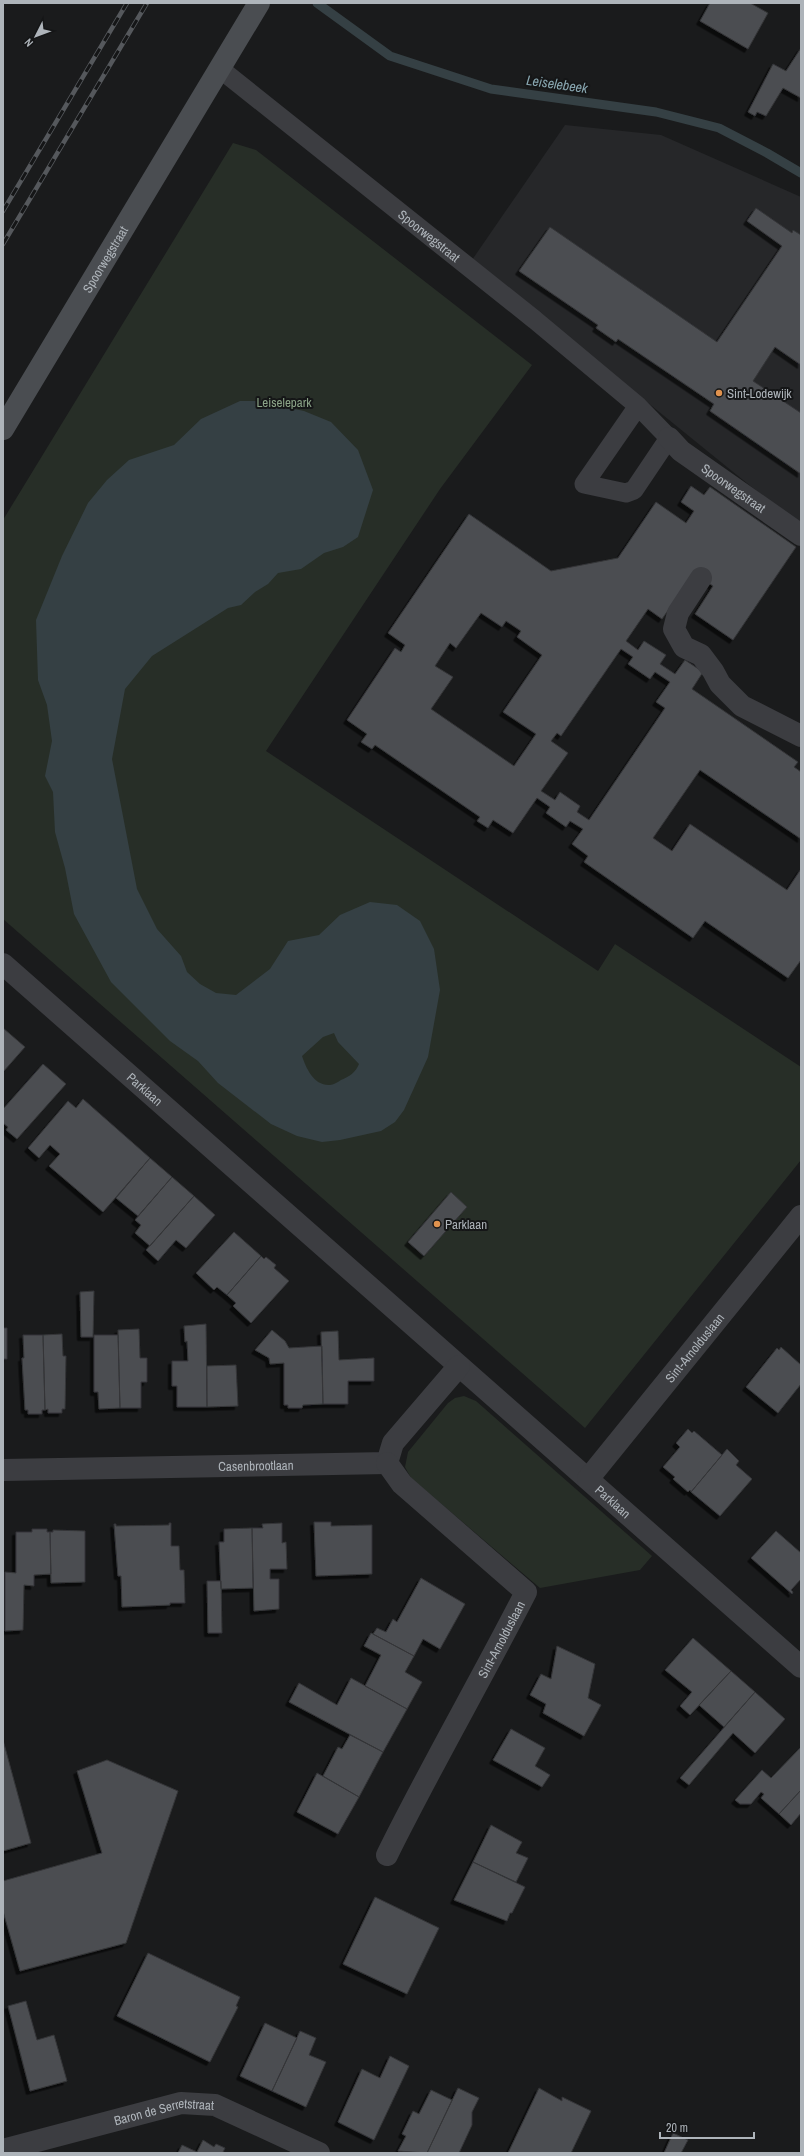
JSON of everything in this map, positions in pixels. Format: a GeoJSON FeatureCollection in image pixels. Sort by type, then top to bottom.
{"type":"FeatureCollection","features":[{"type":"Feature","properties":{"kind":"street","name":"Spoorwegstraat"},"geometry":{"type":"LineString","coordinates":[[3,429],[259,3]]}},
{"type":"Feature","properties":{"kind":"street","name":"Spoorwegstraat"},"geometry":{"type":"LineString","coordinates":[[669,438],[681,451],[801,535]]}},
{"type":"Feature","properties":{"kind":"street"},"geometry":{"type":"LineString","coordinates":[[701,578],[678,613],[674,628],[684,647],[701,655],[713,671],[720,684],[742,706],[801,736]]}},
{"type":"Feature","properties":{"kind":"street","name":"Parklaan"},"geometry":{"type":"LineString","coordinates":[[3,964],[588,1479],[797,1656]]}},
{"type":"Feature","properties":{"kind":"street","name":"Sint-Arnolduslaan"},"geometry":{"type":"LineString","coordinates":[[588,1479],[801,1216]]}},
{"type":"Feature","properties":{"kind":"street"},"geometry":{"type":"LineString","coordinates":[[387,1463],[393,1442],[459,1366]]}},
{"type":"Feature","properties":{"kind":"street","name":"Sint-Arnolduslaan"},"geometry":{"type":"LineString","coordinates":[[387,1463],[402,1484],[526,1592],[495,1653],[429,1770],[387,1856]]}},
{"type":"Feature","properties":{"kind":"street","name":"Casenbrootlaan"},"geometry":{"type":"LineString","coordinates":[[3,1470],[387,1463]]}},
{"type":"Feature","properties":{"kind":"street","name":"Baron de Serretstraat"},"geometry":{"type":"LineString","coordinates":[[3,2150],[181,2103],[215,2105],[319,2153]]}},
{"type":"Feature","properties":{"kind":"lane","name":"Spoorwegstraat"},"geometry":{"type":"LineString","coordinates":[[219,68],[536,320],[638,406],[669,438]]}},
{"type":"Feature","properties":{"kind":"lane"},"geometry":{"type":"LineString","coordinates":[[638,406],[584,484],[626,494],[634,490],[669,438]]}},
{"type":"Feature","properties":{"kind":"shaded area","name":"Sint-Lodewijk"},"geometry":{"type":"Polygon","coordinates":[[[565,125],[661,135],[801,197],[801,527],[472,260],[565,125]]]}},
{"type":"Feature","properties":{"kind":"shaded area"},"geometry":{"type":"Polygon","coordinates":[[[240,401],[257,401],[304,411],[331,422],[358,450],[373,490],[358,537],[343,547],[324,553],[301,569],[278,573],[268,584],[255,592],[241,605],[228,608],[152,656],[125,689],[112,759],[137,889],[157,929],[181,956],[187,972],[200,984],[216,993],[236,995],[270,969],[288,941],[319,935],[340,915],[370,902],[397,905],[420,921],[434,949],[440,990],[428,1057],[404,1110],[395,1122],[381,1131],[340,1140],[322,1142],[297,1136],[271,1124],[218,1083],[198,1061],[170,1041],[111,982],[74,914],[65,868],[55,832],[53,792],[45,776],[52,741],[47,705],[38,680],[36,620],[62,556],[88,503],[107,480],[129,460],[174,445],[201,419],[240,401]],[[334,1033],[323,1037],[302,1056],[308,1071],[319,1083],[324,1085],[333,1084],[352,1074],[359,1064],[338,1042],[334,1033]]]}},
{"type":"Feature","properties":{"kind":"green space","name":"Leiselepark"},"geometry":{"type":"Polygon","coordinates":[[[233,143],[256,150],[532,365],[440,489],[266,751],[598,971],[615,944],[801,1067],[801,1160],[585,1428],[3,919],[3,520],[233,143]]]}},
{"type":"Feature","properties":{"kind":"green space"},"geometry":{"type":"Polygon","coordinates":[[[464,1396],[476,1401],[652,1556],[640,1570],[540,1588],[411,1478],[405,1467],[408,1452],[448,1403],[455,1398],[464,1396]]]}},
{"type":"Feature","properties":{"kind":"building"},"geometry":{"type":"Polygon","coordinates":[[[710,3],[750,3],[768,13],[748,49],[700,21],[710,3]]]}},
{"type":"Feature","properties":{"kind":"building"},"geometry":{"type":"Polygon","coordinates":[[[801,48],[801,98],[783,88],[766,116],[757,112],[755,116],[748,112],[773,64],[786,71],[801,48]]]}},
{"type":"Feature","properties":{"kind":"building","name":"Sint-Lodewijk"},"geometry":{"type":"Polygon","coordinates":[[[756,208],[792,233],[793,230],[801,235],[801,365],[775,347],[753,381],[801,413],[801,474],[710,411],[714,404],[618,339],[616,342],[596,328],[598,325],[519,271],[550,227],[717,342],[782,246],[747,221],[756,208]]]}},
{"type":"Feature","properties":{"kind":"building"},"geometry":{"type":"Polygon","coordinates":[[[691,486],[704,495],[710,487],[796,547],[733,640],[695,614],[713,586],[694,573],[662,619],[648,609],[626,641],[638,650],[644,641],[666,655],[660,664],[675,674],[685,660],[703,672],[692,689],[798,762],[794,767],[801,772],[801,839],[700,770],[653,838],[672,851],[690,824],[787,890],[801,869],[801,960],[788,978],[705,921],[693,938],[584,862],[588,856],[572,844],[583,829],[570,821],[566,827],[546,813],[550,807],[537,798],[513,833],[493,820],[488,828],[477,821],[480,817],[375,745],[372,749],[361,742],[367,734],[347,720],[395,648],[401,652],[405,645],[388,633],[469,514],[551,571],[618,558],[656,502],[686,523],[694,511],[681,502],[691,486]],[[481,613],[456,648],[450,643],[435,666],[453,677],[431,709],[514,766],[536,734],[503,712],[542,655],[517,637],[521,631],[506,621],[502,627],[481,613]],[[621,649],[561,736],[557,733],[551,741],[568,753],[541,791],[555,800],[560,792],[580,806],[577,812],[589,820],[665,708],[656,702],[670,682],[655,672],[650,679],[628,664],[633,657],[621,649]]]}},
{"type":"Feature","properties":{"kind":"building"},"geometry":{"type":"Polygon","coordinates":[[[3,1028],[25,1047],[3,1072],[3,1028]]]}},
{"type":"Feature","properties":{"kind":"building"},"geometry":{"type":"Polygon","coordinates":[[[43,1064],[66,1084],[17,1139],[6,1130],[8,1127],[3,1123],[3,1109],[43,1064]]]}},
{"type":"Feature","properties":{"kind":"building"},"geometry":{"type":"Polygon","coordinates":[[[83,1099],[150,1158],[103,1212],[49,1166],[60,1154],[50,1145],[39,1158],[28,1148],[68,1101],[76,1108],[83,1099]]]}},
{"type":"Feature","properties":{"kind":"building"},"geometry":{"type":"Polygon","coordinates":[[[150,1158],[172,1177],[138,1216],[116,1198],[150,1158]]]}},
{"type":"Feature","properties":{"kind":"building"},"geometry":{"type":"Polygon","coordinates":[[[172,1177],[194,1196],[150,1246],[135,1233],[141,1225],[135,1220],[172,1177]]]}},
{"type":"Feature","properties":{"kind":"building","name":"Parklaan"},"geometry":{"type":"Polygon","coordinates":[[[451,1192],[467,1207],[424,1256],[408,1242],[451,1192]]]}},
{"type":"Feature","properties":{"kind":"building"},"geometry":{"type":"Polygon","coordinates":[[[194,1196],[215,1215],[186,1248],[176,1240],[158,1261],[146,1250],[194,1196]]]}},
{"type":"Feature","properties":{"kind":"building"},"geometry":{"type":"Polygon","coordinates":[[[234,1232],[261,1256],[227,1295],[217,1287],[214,1290],[196,1273],[234,1232]]]}},
{"type":"Feature","properties":{"kind":"building"},"geometry":{"type":"Polygon","coordinates":[[[261,1256],[264,1259],[266,1257],[276,1265],[274,1268],[289,1281],[251,1323],[233,1306],[236,1303],[227,1295],[261,1256]]]}},
{"type":"Feature","properties":{"kind":"building"},"geometry":{"type":"Polygon","coordinates":[[[94,1291],[93,1337],[81,1337],[80,1292],[94,1291]]]}},
{"type":"Feature","properties":{"kind":"building"},"geometry":{"type":"Polygon","coordinates":[[[206,1324],[207,1407],[177,1407],[177,1386],[172,1386],[172,1361],[188,1361],[187,1341],[185,1342],[184,1326],[206,1324]]]}},
{"type":"Feature","properties":{"kind":"building"},"geometry":{"type":"Polygon","coordinates":[[[3,1328],[7,1328],[7,1359],[3,1359],[3,1328]]]}},
{"type":"Feature","properties":{"kind":"building"},"geometry":{"type":"Polygon","coordinates":[[[139,1329],[140,1358],[147,1358],[147,1382],[141,1382],[141,1408],[120,1408],[118,1330],[139,1329]]]}},
{"type":"Feature","properties":{"kind":"building"},"geometry":{"type":"Polygon","coordinates":[[[272,1330],[285,1341],[289,1348],[322,1346],[323,1404],[303,1405],[302,1408],[288,1408],[288,1405],[284,1405],[284,1363],[270,1364],[269,1358],[255,1350],[272,1330]]]}},
{"type":"Feature","properties":{"kind":"building"},"geometry":{"type":"Polygon","coordinates":[[[338,1331],[339,1360],[374,1358],[374,1381],[348,1381],[348,1404],[323,1404],[321,1332],[338,1331]]]}},
{"type":"Feature","properties":{"kind":"building"},"geometry":{"type":"Polygon","coordinates":[[[62,1334],[63,1356],[66,1356],[65,1409],[62,1409],[62,1413],[48,1413],[48,1409],[45,1410],[43,1335],[62,1334]]]}},
{"type":"Feature","properties":{"kind":"building"},"geometry":{"type":"Polygon","coordinates":[[[23,1335],[43,1335],[45,1410],[42,1410],[42,1414],[28,1414],[28,1410],[25,1410],[22,1358],[24,1358],[23,1335]]]}},
{"type":"Feature","properties":{"kind":"building"},"geometry":{"type":"Polygon","coordinates":[[[94,1335],[118,1335],[120,1408],[99,1409],[98,1392],[94,1392],[94,1335]]]}},
{"type":"Feature","properties":{"kind":"building"},"geometry":{"type":"Polygon","coordinates":[[[781,1347],[801,1365],[801,1384],[778,1413],[746,1387],[777,1348],[779,1350],[781,1347]]]}},
{"type":"Feature","properties":{"kind":"building"},"geometry":{"type":"Polygon","coordinates":[[[236,1365],[238,1406],[207,1407],[207,1366],[236,1365]]]}},
{"type":"Feature","properties":{"kind":"building"},"geometry":{"type":"Polygon","coordinates":[[[688,1429],[692,1433],[694,1431],[722,1455],[691,1492],[690,1490],[688,1492],[673,1479],[675,1477],[663,1467],[680,1447],[676,1443],[688,1429]]]}},
{"type":"Feature","properties":{"kind":"building"},"geometry":{"type":"Polygon","coordinates":[[[727,1449],[739,1461],[736,1465],[752,1479],[720,1516],[691,1492],[727,1449]]]}},
{"type":"Feature","properties":{"kind":"building"},"geometry":{"type":"Polygon","coordinates":[[[314,1522],[331,1522],[331,1526],[372,1525],[372,1574],[316,1576],[314,1522]]]}},
{"type":"Feature","properties":{"kind":"building"},"geometry":{"type":"Polygon","coordinates":[[[169,1523],[171,1523],[171,1546],[179,1546],[180,1570],[184,1570],[185,1603],[122,1607],[121,1576],[118,1576],[114,1524],[116,1524],[116,1526],[169,1525],[169,1523]]]}},
{"type":"Feature","properties":{"kind":"building"},"geometry":{"type":"Polygon","coordinates":[[[282,1523],[282,1543],[286,1542],[287,1569],[270,1569],[270,1579],[279,1579],[279,1609],[254,1611],[252,1528],[263,1528],[262,1524],[282,1523]]]}},
{"type":"Feature","properties":{"kind":"building"},"geometry":{"type":"Polygon","coordinates":[[[252,1528],[253,1588],[221,1589],[219,1542],[224,1542],[224,1529],[252,1528]]]}},
{"type":"Feature","properties":{"kind":"building"},"geometry":{"type":"Polygon","coordinates":[[[32,1529],[47,1529],[47,1532],[50,1532],[51,1574],[34,1575],[34,1586],[24,1585],[23,1630],[5,1631],[5,1572],[16,1573],[16,1532],[32,1532],[32,1529]]]}},
{"type":"Feature","properties":{"kind":"building"},"geometry":{"type":"Polygon","coordinates":[[[53,1530],[85,1531],[85,1582],[51,1583],[50,1532],[53,1532],[53,1530]]]}},
{"type":"Feature","properties":{"kind":"building"},"geometry":{"type":"Polygon","coordinates":[[[776,1531],[801,1553],[801,1579],[791,1590],[793,1592],[792,1594],[751,1558],[776,1531]]]}},
{"type":"Feature","properties":{"kind":"building"},"geometry":{"type":"Polygon","coordinates":[[[421,1578],[465,1604],[440,1649],[423,1639],[414,1656],[373,1634],[377,1628],[386,1632],[393,1619],[397,1622],[421,1578]]]}},
{"type":"Feature","properties":{"kind":"building"},"geometry":{"type":"Polygon","coordinates":[[[207,1581],[221,1581],[222,1633],[208,1633],[207,1581]]]}},
{"type":"Feature","properties":{"kind":"building"},"geometry":{"type":"Polygon","coordinates":[[[371,1633],[414,1656],[405,1672],[422,1682],[407,1709],[365,1686],[381,1655],[364,1646],[371,1633]]]}},
{"type":"Feature","properties":{"kind":"building"},"geometry":{"type":"Polygon","coordinates":[[[693,1638],[731,1671],[690,1715],[680,1706],[692,1692],[665,1670],[693,1638]]]}},
{"type":"Feature","properties":{"kind":"building"},"geometry":{"type":"Polygon","coordinates":[[[557,1646],[595,1664],[588,1698],[601,1705],[584,1736],[543,1713],[546,1704],[530,1695],[541,1674],[551,1679],[557,1646]]]}},
{"type":"Feature","properties":{"kind":"building"},"geometry":{"type":"Polygon","coordinates":[[[731,1671],[755,1692],[724,1727],[699,1705],[731,1671]]]}},
{"type":"Feature","properties":{"kind":"building"},"geometry":{"type":"Polygon","coordinates":[[[351,1678],[407,1709],[383,1752],[289,1702],[299,1683],[337,1705],[351,1678]]]}},
{"type":"Feature","properties":{"kind":"building"},"geometry":{"type":"Polygon","coordinates":[[[755,1692],[785,1719],[755,1753],[733,1733],[689,1785],[680,1778],[755,1692]]]}},
{"type":"Feature","properties":{"kind":"building"},"geometry":{"type":"Polygon","coordinates":[[[511,1729],[545,1748],[535,1766],[550,1775],[542,1787],[493,1760],[511,1729]]]}},
{"type":"Feature","properties":{"kind":"building"},"geometry":{"type":"Polygon","coordinates":[[[350,1735],[383,1752],[359,1797],[323,1776],[338,1747],[342,1749],[350,1735]]]}},
{"type":"Feature","properties":{"kind":"building"},"geometry":{"type":"Polygon","coordinates":[[[3,1740],[31,1843],[3,1851],[3,1740]]]}},
{"type":"Feature","properties":{"kind":"building"},"geometry":{"type":"Polygon","coordinates":[[[801,1747],[801,1790],[779,1814],[761,1798],[764,1794],[761,1792],[751,1804],[740,1804],[735,1800],[762,1770],[771,1778],[801,1747]]]}},
{"type":"Feature","properties":{"kind":"building"},"geometry":{"type":"Polygon","coordinates":[[[107,1760],[178,1791],[126,1943],[20,1971],[3,1911],[3,1881],[102,1853],[77,1771],[107,1760]]]}},
{"type":"Feature","properties":{"kind":"building"},"geometry":{"type":"Polygon","coordinates":[[[317,1773],[359,1797],[338,1834],[297,1812],[317,1773]]]}},
{"type":"Feature","properties":{"kind":"building"},"geometry":{"type":"Polygon","coordinates":[[[801,1790],[801,1813],[791,1825],[779,1814],[801,1790]]]}},
{"type":"Feature","properties":{"kind":"building"},"geometry":{"type":"Polygon","coordinates":[[[491,1825],[522,1842],[516,1853],[528,1858],[516,1882],[473,1862],[491,1825]]]}},
{"type":"Feature","properties":{"kind":"building"},"geometry":{"type":"Polygon","coordinates":[[[473,1862],[525,1887],[507,1921],[454,1900],[473,1862]]]}},
{"type":"Feature","properties":{"kind":"building"},"geometry":{"type":"Polygon","coordinates":[[[375,1897],[439,1928],[407,1994],[343,1964],[375,1897]]]}},
{"type":"Feature","properties":{"kind":"building"},"geometry":{"type":"Polygon","coordinates":[[[148,1953],[240,1997],[236,2006],[238,2007],[210,2062],[117,2016],[148,1953]]]}},
{"type":"Feature","properties":{"kind":"building"},"geometry":{"type":"Polygon","coordinates":[[[26,2001],[37,2040],[54,2035],[67,2081],[30,2091],[8,2006],[26,2001]]]}},
{"type":"Feature","properties":{"kind":"building"},"geometry":{"type":"Polygon","coordinates":[[[265,2023],[297,2038],[272,2091],[240,2076],[265,2023]]]}},
{"type":"Feature","properties":{"kind":"building"},"geometry":{"type":"Polygon","coordinates":[[[300,2031],[316,2038],[309,2055],[326,2062],[306,2107],[272,2091],[300,2031]]]}},
{"type":"Feature","properties":{"kind":"building"},"geometry":{"type":"Polygon","coordinates":[[[390,2056],[409,2066],[374,2140],[338,2122],[362,2069],[380,2078],[390,2056]]]}},
{"type":"Feature","properties":{"kind":"building"},"geometry":{"type":"Polygon","coordinates":[[[458,2088],[479,2098],[472,2112],[472,2125],[459,2153],[427,2153],[458,2088]]]}},
{"type":"Feature","properties":{"kind":"building"},"geometry":{"type":"Polygon","coordinates":[[[539,2088],[562,2101],[562,2097],[591,2111],[571,2153],[508,2153],[539,2088]]]}},
{"type":"Feature","properties":{"kind":"building"},"geometry":{"type":"Polygon","coordinates":[[[431,2090],[452,2100],[427,2153],[398,2151],[406,2136],[402,2134],[413,2111],[419,2114],[431,2090]]]}},
{"type":"Feature","properties":{"kind":"building"},"geometry":{"type":"Polygon","coordinates":[[[673,2133],[688,2140],[681,2153],[664,2153],[673,2133]]]}},
{"type":"Feature","properties":{"kind":"building"},"geometry":{"type":"Polygon","coordinates":[[[203,2140],[214,2147],[216,2144],[225,2148],[223,2152],[227,2153],[178,2153],[182,2145],[197,2152],[203,2140]]]}},
{"type":"Feature","properties":{"kind":"waterway","name":"Leiselebeek"},"geometry":{"type":"LineString","coordinates":[[317,3],[390,56],[491,89],[656,112],[719,128],[801,173]]}},
{"type":"Feature","properties":{"kind":"railway"},"geometry":{"type":"LineString","coordinates":[[3,211],[127,3]]}},
{"type":"Feature","properties":{"kind":"railway"},"geometry":{"type":"LineString","coordinates":[[3,244],[147,3]]}},
{"type":"Feature","properties":{"kind":"place","name":"Sint-Lodewijk"},"geometry":{"type":"Point","coordinates":[719,393]}},
{"type":"Feature","properties":{"kind":"place","name":"Parklaan"},"geometry":{"type":"Point","coordinates":[437,1224]}}]}
